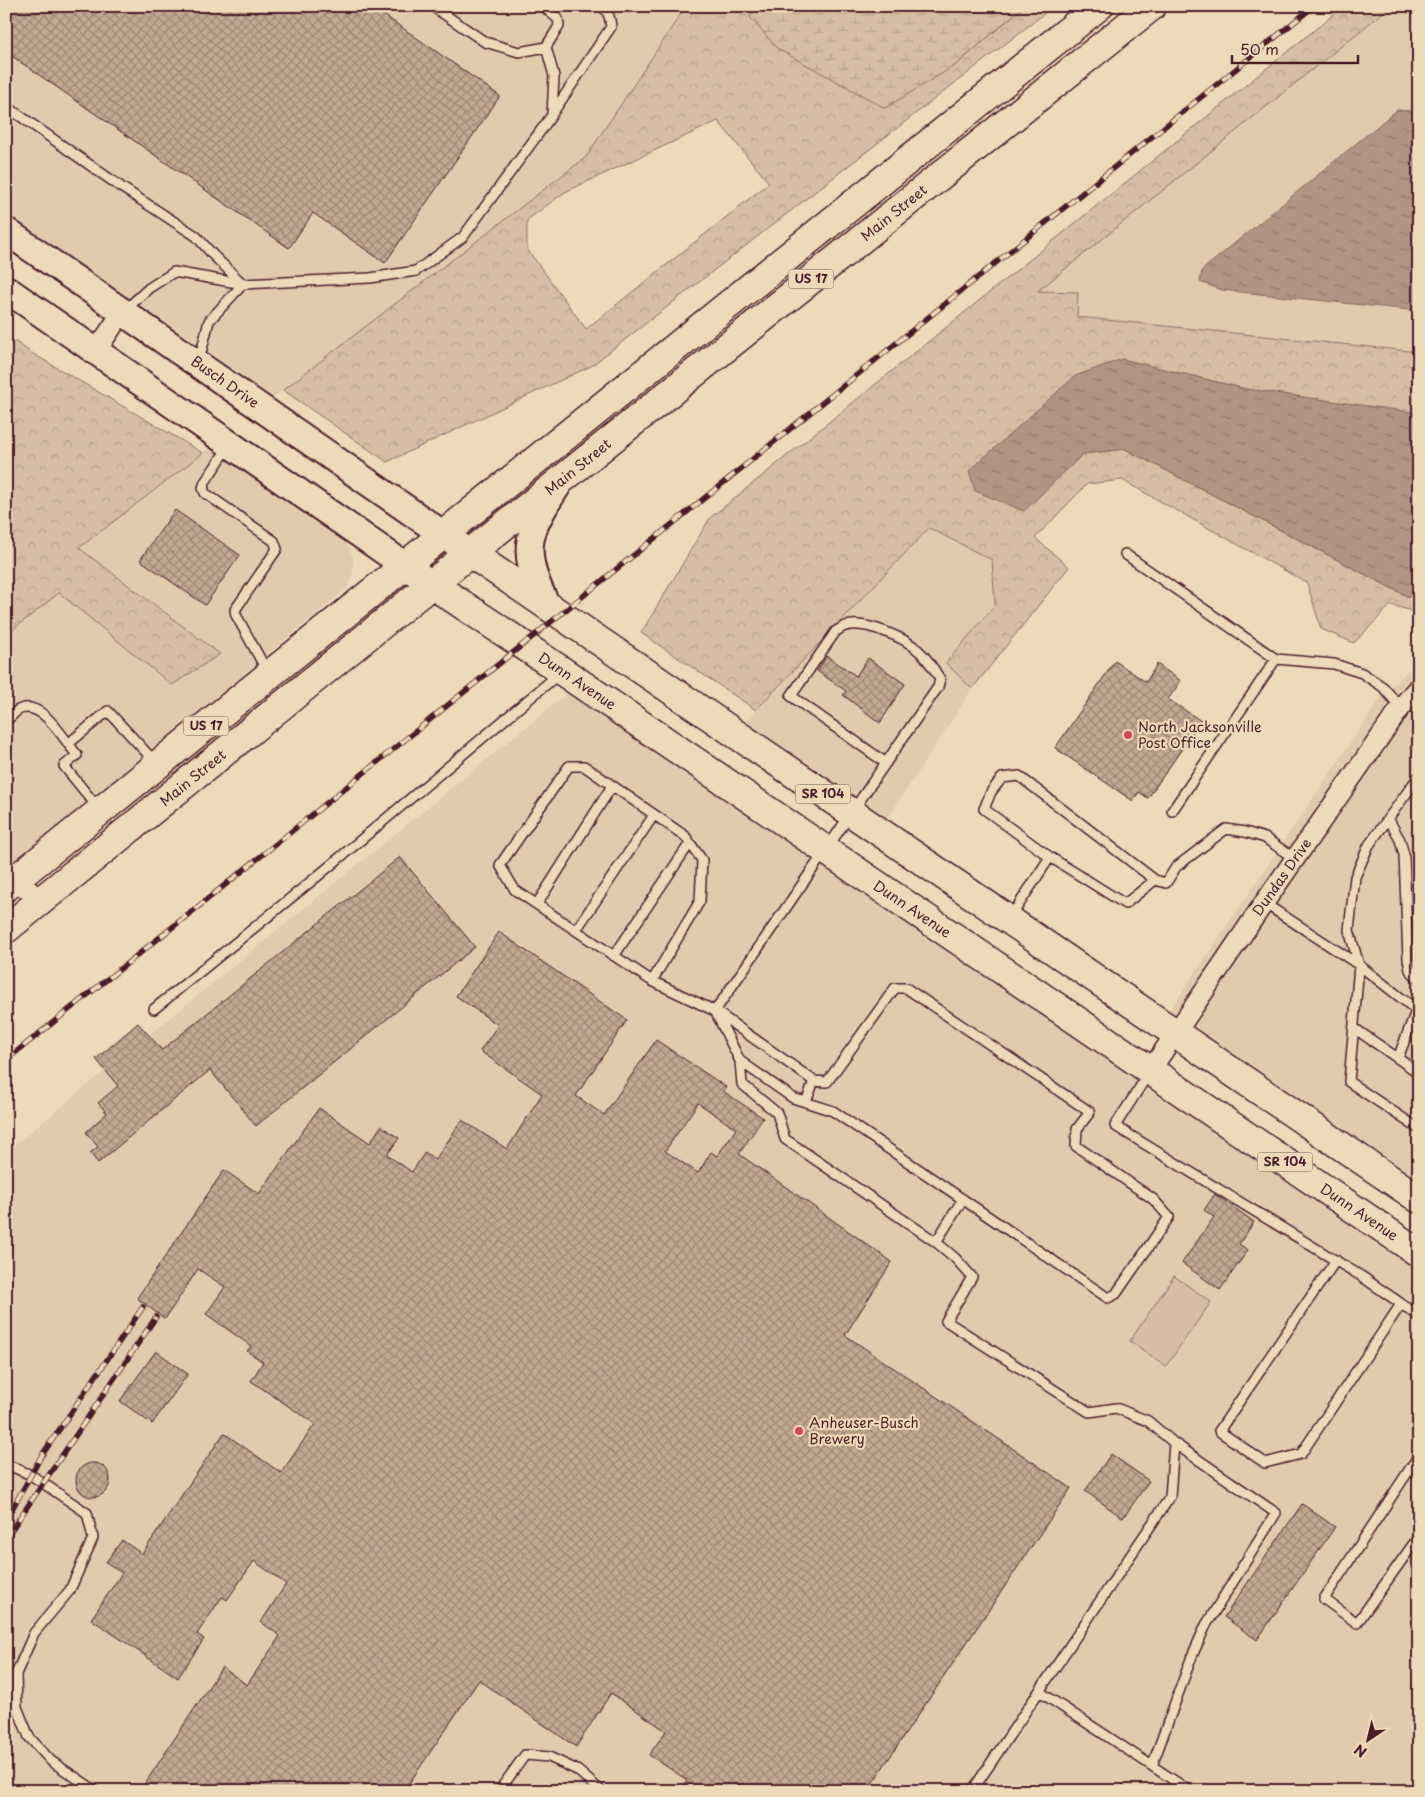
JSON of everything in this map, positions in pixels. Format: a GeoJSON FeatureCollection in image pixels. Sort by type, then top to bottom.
{"type":"FeatureCollection","features":[{"type":"Feature","properties":{"kind":"main road","name":"US 17"},"geometry":{"type":"LineString","coordinates":[[9,880],[101,811],[1100,6]]}},
{"type":"Feature","properties":{"kind":"main road","name":"Main Street"},"geometry":{"type":"LineString","coordinates":[[6,929],[1152,6]]}},
{"type":"Feature","properties":{"kind":"main road","name":"SR 104"},"geometry":{"type":"LineString","coordinates":[[470,554],[1419,1199]]}},
{"type":"Feature","properties":{"kind":"main road","name":"Dunn Avenue"},"geometry":{"type":"LineString","coordinates":[[433,585],[1419,1253]]}},
{"type":"Feature","properties":{"kind":"street","name":"Busch Drive"},"geometry":{"type":"LineString","coordinates":[[6,231],[444,534]]}},
{"type":"Feature","properties":{"kind":"street"},"geometry":{"type":"LineString","coordinates":[[6,289],[405,566]]}},
{"type":"Feature","properties":{"kind":"street"},"geometry":{"type":"LineString","coordinates":[[96,351],[123,311]]}},
{"type":"Feature","properties":{"kind":"street"},"geometry":{"type":"LineString","coordinates":[[547,606],[534,580],[529,555],[530,542],[539,515],[563,479]]}},
{"type":"Feature","properties":{"kind":"street","name":"SR 104"},"geometry":{"type":"LineString","coordinates":[[444,534],[470,554]]}},
{"type":"Feature","properties":{"kind":"street","name":"Dunn Avenue"},"geometry":{"type":"LineString","coordinates":[[405,566],[433,585]]}},
{"type":"Feature","properties":{"kind":"street","name":"Dundas Drive"},"geometry":{"type":"LineString","coordinates":[[1150,1071],[1264,903],[1401,708],[1418,690]]}},
{"type":"Feature","properties":{"kind":"street"},"geometry":{"type":"LineString","coordinates":[[9,880],[42,900]]}},
{"type":"Feature","properties":{"kind":"lane"},"geometry":{"type":"LineString","coordinates":[[432,6],[485,42],[519,52],[546,47]]}},
{"type":"Feature","properties":{"kind":"lane"},"geometry":{"type":"LineString","coordinates":[[543,6],[558,19],[559,26],[546,47],[554,76],[552,115]]}},
{"type":"Feature","properties":{"kind":"lane"},"geometry":{"type":"LineString","coordinates":[[123,311],[149,288],[174,272],[243,284],[370,278],[416,270],[463,237],[552,115],[611,27],[610,19],[605,9],[601,6]]}},
{"type":"Feature","properties":{"kind":"lane"},"geometry":{"type":"LineString","coordinates":[[6,106],[196,236],[243,284]]}},
{"type":"Feature","properties":{"kind":"lane"},"geometry":{"type":"LineString","coordinates":[[198,364],[208,321],[243,284]]}},
{"type":"Feature","properties":{"kind":"lane"},"geometry":{"type":"LineString","coordinates":[[230,444],[203,488],[205,493],[274,541],[276,546],[277,549],[235,610],[236,616],[269,675]]}},
{"type":"Feature","properties":{"kind":"lane"},"geometry":{"type":"LineString","coordinates":[[1125,554],[1276,658],[1334,664],[1362,673],[1384,687],[1401,708]]}},
{"type":"Feature","properties":{"kind":"lane"},"geometry":{"type":"LineString","coordinates":[[715,1011],[852,814],[938,687],[940,679],[918,649],[899,637],[868,626],[846,625],[836,631],[791,696],[886,763]]}},
{"type":"Feature","properties":{"kind":"lane"},"geometry":{"type":"LineString","coordinates":[[1172,811],[1276,658]]}},
{"type":"Feature","properties":{"kind":"lane"},"geometry":{"type":"LineString","coordinates":[[154,1009],[319,875],[562,671]]}},
{"type":"Feature","properties":{"kind":"lane"},"geometry":{"type":"LineString","coordinates":[[6,721],[19,710],[32,708],[44,713],[77,755],[64,766],[101,811]]}},
{"type":"Feature","properties":{"kind":"lane"},"geometry":{"type":"LineString","coordinates":[[68,744],[108,711],[158,765]]}},
{"type":"Feature","properties":{"kind":"lane"},"geometry":{"type":"LineString","coordinates":[[652,982],[700,901],[702,860],[685,836],[584,766],[569,766],[500,865],[515,890],[652,982],[715,1011],[814,1081],[827,1082],[895,988],[906,988],[1090,1112],[1077,1129],[1076,1146],[1153,1199],[1169,1217],[1116,1294],[1108,1298],[833,1111],[793,1098],[740,1061]]}},
{"type":"Feature","properties":{"kind":"lane"},"geometry":{"type":"LineString","coordinates":[[1155,880],[1125,904],[1050,856],[984,810],[991,792],[1002,778],[1019,776],[1155,880],[1166,883],[1176,867],[1226,829],[1265,838],[1295,859]]}},
{"type":"Feature","properties":{"kind":"lane"},"geometry":{"type":"LineString","coordinates":[[1419,776],[1369,845],[1355,877],[1349,930],[1360,965],[1349,1082],[1419,1129]]}},
{"type":"Feature","properties":{"kind":"lane"},"geometry":{"type":"LineString","coordinates":[[537,904],[612,786]]}},
{"type":"Feature","properties":{"kind":"lane"},"geometry":{"type":"LineString","coordinates":[[576,930],[654,815]]}},
{"type":"Feature","properties":{"kind":"lane"},"geometry":{"type":"LineString","coordinates":[[1388,818],[1400,840],[1404,855],[1408,959],[1410,970],[1419,979]]}},
{"type":"Feature","properties":{"kind":"lane"},"geometry":{"type":"LineString","coordinates":[[614,956],[690,843]]}},
{"type":"Feature","properties":{"kind":"lane"},"geometry":{"type":"LineString","coordinates":[[1009,920],[1050,856]]}},
{"type":"Feature","properties":{"kind":"lane"},"geometry":{"type":"LineString","coordinates":[[1264,903],[1360,965],[1417,1012],[1398,1058]]}},
{"type":"Feature","properties":{"kind":"lane"},"geometry":{"type":"LineString","coordinates":[[715,1011],[740,1061],[742,1084],[777,1114],[785,1139],[936,1242],[955,1258],[972,1277],[946,1320],[1089,1412],[1116,1408],[1148,1421],[1174,1443],[1276,1513],[1206,1624],[1192,1656],[1152,1766]]}},
{"type":"Feature","properties":{"kind":"lane"},"geometry":{"type":"LineString","coordinates":[[1354,1028],[1419,1073]]}},
{"type":"Feature","properties":{"kind":"lane"},"geometry":{"type":"LineString","coordinates":[[1150,1071],[1115,1126],[1336,1260],[1419,1316]]}},
{"type":"Feature","properties":{"kind":"lane"},"geometry":{"type":"LineString","coordinates":[[806,1102],[814,1081]]}},
{"type":"Feature","properties":{"kind":"lane"},"geometry":{"type":"LineString","coordinates":[[936,1242],[962,1199]]}},
{"type":"Feature","properties":{"kind":"lane"},"geometry":{"type":"LineString","coordinates":[[1336,1260],[1219,1431],[1265,1463],[1301,1454],[1401,1304]]}},
{"type":"Feature","properties":{"kind":"lane"},"geometry":{"type":"LineString","coordinates":[[972,1791],[1170,1497],[1174,1443]]}},
{"type":"Feature","properties":{"kind":"lane"},"geometry":{"type":"LineString","coordinates":[[1419,1455],[1324,1600],[1358,1623],[1419,1536]]}},
{"type":"Feature","properties":{"kind":"lane"},"geometry":{"type":"LineString","coordinates":[[6,1464],[31,1475],[87,1513],[93,1538],[70,1590],[34,1633],[16,1674],[18,1707],[29,1737],[51,1761],[96,1791]]}},
{"type":"Feature","properties":{"kind":"lane"},"geometry":{"type":"LineString","coordinates":[[1040,1692],[1190,1791]]}},
{"type":"Feature","properties":{"kind":"lane"},"geometry":{"type":"LineString","coordinates":[[499,1791],[525,1755],[549,1757],[577,1770],[600,1791]]}},
{"type":"Feature","properties":{"kind":"shaded area"},"geometry":{"type":"Polygon","coordinates":[[[6,6],[686,6],[586,157],[270,400],[6,217],[6,6]]]}},
{"type":"Feature","properties":{"kind":"shaded area"},"geometry":{"type":"Polygon","coordinates":[[[1391,6],[1419,6],[1419,352],[1077,317],[1037,291],[1391,6]]]}},
{"type":"Feature","properties":{"kind":"shaded area"},"geometry":{"type":"Polygon","coordinates":[[[212,446],[338,535],[347,545],[353,557],[351,581],[346,589],[6,872],[6,635],[59,593],[172,685],[220,653],[79,548],[212,446]]]}},
{"type":"Feature","properties":{"kind":"shaded area"},"geometry":{"type":"Polygon","coordinates":[[[929,528],[992,560],[995,605],[946,663],[972,689],[886,821],[745,724],[756,710],[929,528]]]}},
{"type":"Feature","properties":{"kind":"shaded area"},"geometry":{"type":"Polygon","coordinates":[[[1419,660],[1419,1184],[1168,1013],[1382,696],[1419,660]]]}},
{"type":"Feature","properties":{"kind":"shaded area","name":"Anheuser-Busch Brewery"},"geometry":{"type":"Polygon","coordinates":[[[569,692],[1419,1268],[1419,1791],[6,1791],[6,1152],[569,692]]]}},
{"type":"Feature","properties":{"kind":"green space"},"geometry":{"type":"Polygon","coordinates":[[[686,6],[758,6],[750,17],[956,65],[1024,6],[1054,6],[591,366],[387,462],[283,390],[586,157],[686,6]],[[718,121],[565,192],[527,220],[527,249],[586,329],[769,183],[718,121]]]}},
{"type":"Feature","properties":{"kind":"green space"},"geometry":{"type":"Polygon","coordinates":[[[758,6],[1024,6],[956,65],[885,108],[778,49],[750,17],[758,6]]]}},
{"type":"Feature","properties":{"kind":"green space"},"geometry":{"type":"Polygon","coordinates":[[[1344,6],[1391,6],[1038,291],[1078,292],[1077,317],[1419,352],[1419,414],[1246,389],[1122,359],[1024,510],[1083,454],[1125,449],[1408,597],[1419,583],[1419,613],[1391,605],[1354,643],[1321,629],[1307,583],[1122,480],[1087,484],[1035,538],[1069,567],[972,689],[946,663],[995,605],[992,560],[929,528],[756,710],[641,633],[710,518],[1344,6]]]}},
{"type":"Feature","properties":{"kind":"green space"},"geometry":{"type":"Polygon","coordinates":[[[6,335],[30,352],[203,453],[79,548],[220,654],[172,685],[59,593],[6,635],[6,335]]]}},
{"type":"Feature","properties":{"kind":"green space"},"geometry":{"type":"Polygon","coordinates":[[[1174,1276],[1211,1302],[1166,1366],[1130,1341],[1174,1276]]]}},
{"type":"Feature","properties":{"kind":"water"},"geometry":{"type":"Polygon","coordinates":[[[1397,110],[1411,111],[1419,117],[1419,311],[1222,290],[1200,282],[1202,270],[1397,110]]]}},
{"type":"Feature","properties":{"kind":"water"},"geometry":{"type":"Polygon","coordinates":[[[1122,359],[1246,389],[1418,413],[1419,583],[1409,597],[1125,449],[1083,454],[1024,511],[975,491],[969,471],[1075,376],[1122,359]]]}},
{"type":"Feature","properties":{"kind":"building"},"geometry":{"type":"Polygon","coordinates":[[[6,6],[371,6],[500,96],[385,263],[313,213],[289,248],[6,52],[6,6]]]}},
{"type":"Feature","properties":{"kind":"building"},"geometry":{"type":"Polygon","coordinates":[[[175,510],[240,555],[205,605],[140,560],[175,510]]]}},
{"type":"Feature","properties":{"kind":"building"},"geometry":{"type":"Polygon","coordinates":[[[827,656],[856,676],[868,658],[905,684],[880,723],[843,695],[846,691],[817,671],[827,656]]]}},
{"type":"Feature","properties":{"kind":"building","name":"North Jacksonville Post Office"},"geometry":{"type":"Polygon","coordinates":[[[1115,661],[1146,682],[1157,664],[1181,681],[1168,699],[1201,721],[1148,798],[1139,792],[1133,801],[1055,748],[1115,661]]]}},
{"type":"Feature","properties":{"kind":"building"},"geometry":{"type":"Polygon","coordinates":[[[400,857],[475,947],[256,1126],[210,1070],[98,1163],[90,1153],[98,1147],[86,1132],[107,1113],[98,1103],[118,1086],[96,1059],[138,1023],[162,1050],[400,857]]]}},
{"type":"Feature","properties":{"kind":"building"},"geometry":{"type":"Polygon","coordinates":[[[499,932],[627,1020],[576,1096],[604,1115],[656,1040],[726,1087],[723,1091],[763,1118],[739,1154],[892,1262],[845,1335],[1071,1488],[867,1791],[680,1791],[687,1780],[649,1755],[666,1731],[611,1693],[576,1747],[479,1680],[404,1791],[140,1791],[222,1667],[247,1685],[280,1636],[261,1622],[286,1584],[254,1561],[227,1600],[222,1597],[197,1634],[204,1639],[178,1678],[91,1619],[122,1573],[106,1562],[122,1540],[142,1554],[224,1433],[281,1473],[315,1424],[251,1381],[263,1362],[247,1351],[251,1346],[206,1314],[225,1287],[198,1269],[165,1319],[137,1298],[224,1170],[259,1194],[319,1108],[370,1143],[381,1126],[399,1138],[387,1155],[412,1172],[425,1152],[435,1160],[462,1120],[507,1149],[542,1094],[480,1051],[498,1025],[456,996],[499,932]],[[698,1103],[665,1151],[698,1173],[711,1152],[717,1156],[736,1129],[698,1103]]]}},
{"type":"Feature","properties":{"kind":"building"},"geometry":{"type":"Polygon","coordinates":[[[1215,1194],[1254,1222],[1239,1244],[1248,1250],[1220,1290],[1182,1263],[1214,1217],[1204,1210],[1215,1194]]]}},
{"type":"Feature","properties":{"kind":"building"},"geometry":{"type":"Polygon","coordinates":[[[156,1351],[188,1374],[152,1424],[120,1401],[156,1351]]]}},
{"type":"Feature","properties":{"kind":"building"},"geometry":{"type":"Polygon","coordinates":[[[1111,1454],[1149,1481],[1123,1518],[1085,1491],[1111,1454]]]}},
{"type":"Feature","properties":{"kind":"building"},"geometry":{"type":"Polygon","coordinates":[[[93,1463],[100,1464],[105,1468],[109,1473],[109,1487],[105,1492],[100,1496],[93,1497],[86,1496],[81,1492],[77,1487],[76,1480],[77,1473],[81,1468],[86,1464],[93,1463]]]}},
{"type":"Feature","properties":{"kind":"building"},"geometry":{"type":"Polygon","coordinates":[[[1302,1504],[1335,1527],[1257,1640],[1224,1617],[1302,1504]]]}},
{"type":"Feature","properties":{"kind":"railway"},"geometry":{"type":"LineString","coordinates":[[6,1060],[1314,6]]}},
{"type":"Feature","properties":{"kind":"railway"},"geometry":{"type":"LineString","coordinates":[[6,1520],[42,1455],[143,1307]]}},
{"type":"Feature","properties":{"kind":"railway"},"geometry":{"type":"LineString","coordinates":[[6,1538],[156,1317]]}},
{"type":"Feature","properties":{"kind":"place","name":"North Jacksonville Post Office"},"geometry":{"type":"Point","coordinates":[1128,735]}},
{"type":"Feature","properties":{"kind":"place","name":"Anheuser-Busch Brewery"},"geometry":{"type":"Point","coordinates":[799,1431]}}]}
